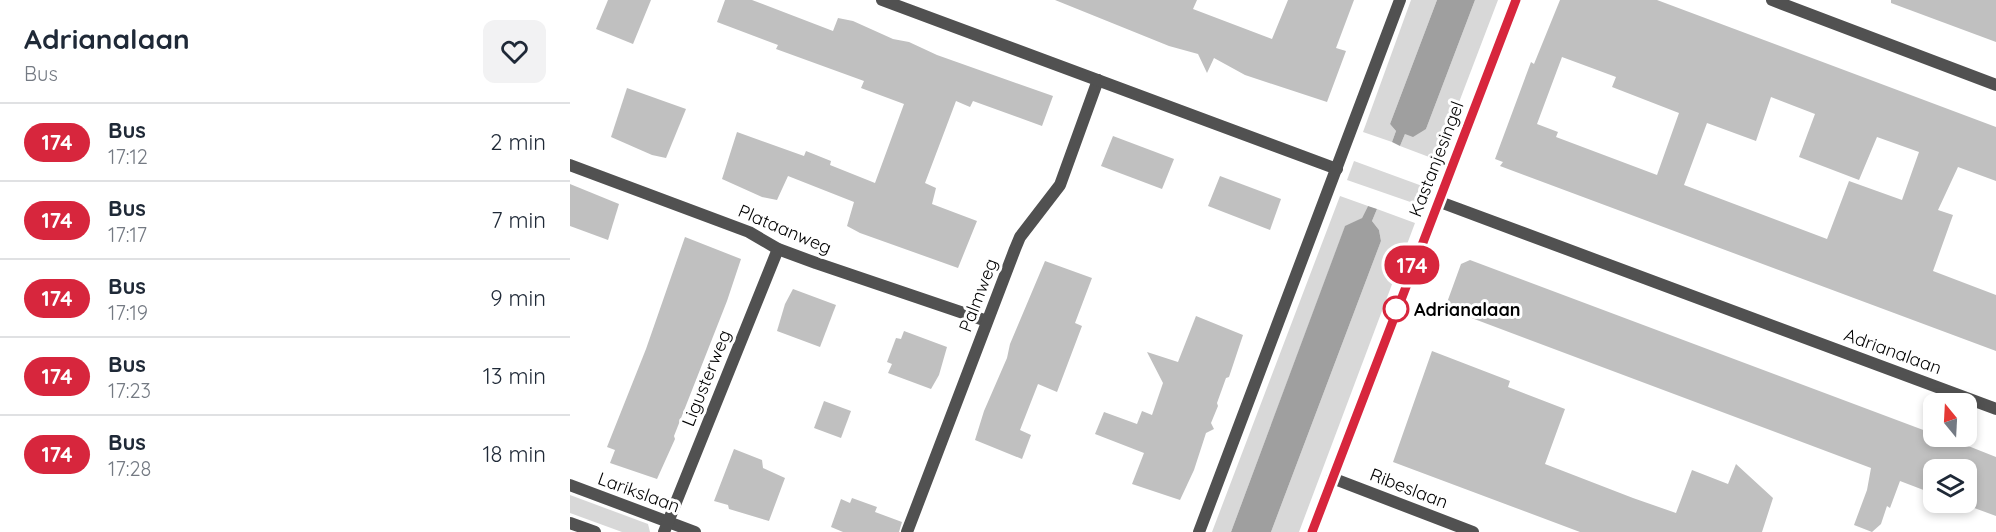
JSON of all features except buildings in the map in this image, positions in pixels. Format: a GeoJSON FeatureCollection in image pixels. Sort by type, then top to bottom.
{"type":"FeatureCollection","features":[{"type":"Feature","properties":{"kind":"street"},"geometry":{"type":"LineString","coordinates":[[882,0],[1337,169]]}},
{"type":"Feature","properties":{"kind":"street"},"geometry":{"type":"LineString","coordinates":[[1199,532],[1400,0]]}},
{"type":"Feature","properties":{"kind":"street","name":"Kastanjesingel"},"geometry":{"type":"LineString","coordinates":[[1312,532],[1407,278],[1440,202],[1516,0]]}},
{"type":"Feature","properties":{"kind":"street"},"geometry":{"type":"LineString","coordinates":[[1772,0],[1996,85]]}},
{"type":"Feature","properties":{"kind":"street","name":"Palmweg"},"geometry":{"type":"LineString","coordinates":[[907,532],[1020,237],[1060,185],[1098,80]]}},
{"type":"Feature","properties":{"kind":"street","name":"Plataanweg"},"geometry":{"type":"LineString","coordinates":[[570,165],[749,232],[778,249],[987,321]]}},
{"type":"Feature","properties":{"kind":"street","name":"Adrianalaan"},"geometry":{"type":"LineString","coordinates":[[1440,202],[1996,409]]}},
{"type":"Feature","properties":{"kind":"street","name":"Ligusterweg"},"geometry":{"type":"LineString","coordinates":[[667,527],[778,249]]}},
{"type":"Feature","properties":{"kind":"street","name":"Ribeslaan"},"geometry":{"type":"LineString","coordinates":[[1332,478],[1473,532]]}},
{"type":"Feature","properties":{"kind":"street","name":"Larikslaan"},"geometry":{"type":"LineString","coordinates":[[570,485],[667,527],[695,532]]}},
{"type":"Feature","properties":{"kind":"street"},"geometry":{"type":"LineString","coordinates":[[570,523],[595,532]]}},
{"type":"Feature","properties":{"kind":"shaded area"},"geometry":{"type":"Polygon","coordinates":[[[1411,0],[1437,0],[1390,124],[1396,131],[1392,142],[1363,132],[1411,0]]]}},
{"type":"Feature","properties":{"kind":"shaded area"},"geometry":{"type":"Polygon","coordinates":[[[1437,0],[1475,0],[1426,129],[1413,137],[1405,134],[1400,146],[1392,142],[1396,131],[1390,124],[1437,0]]]}},
{"type":"Feature","properties":{"kind":"shaded area"},"geometry":{"type":"Polygon","coordinates":[[[1475,0],[1498,0],[1437,160],[1400,146],[1405,134],[1426,129],[1475,0]]]}},
{"type":"Feature","properties":{"kind":"shaded area"},"geometry":{"type":"Polygon","coordinates":[[[1354,161],[1425,187],[1419,205],[1347,180],[1354,161]]]}},
{"type":"Feature","properties":{"kind":"shaded area"},"geometry":{"type":"Polygon","coordinates":[[[1340,196],[1368,206],[1362,218],[1345,227],[1231,532],[1212,532],[1340,196]]]}},
{"type":"Feature","properties":{"kind":"shaded area"},"geometry":{"type":"Polygon","coordinates":[[[1368,206],[1377,209],[1372,221],[1379,230],[1381,241],[1271,532],[1231,532],[1345,226],[1362,218],[1368,206]]]}},
{"type":"Feature","properties":{"kind":"shaded area"},"geometry":{"type":"Polygon","coordinates":[[[1377,209],[1415,223],[1299,532],[1271,532],[1381,241],[1379,230],[1372,221],[1377,209]]]}},
{"type":"Feature","properties":{"kind":"shaded area"},"geometry":{"type":"Polygon","coordinates":[[[570,495],[648,524],[650,532],[622,532],[570,513],[570,495]]]}},
{"type":"Feature","properties":{"kind":"bus line","name":"174"},"geometry":{"type":"LineString","coordinates":[[1312,532],[1407,278],[1440,202],[1516,0]]}},
{"type":"Feature","properties":{"kind":"place","name":"Adrianalaan"},"geometry":{"type":"Point","coordinates":[1396,309]}}]}
